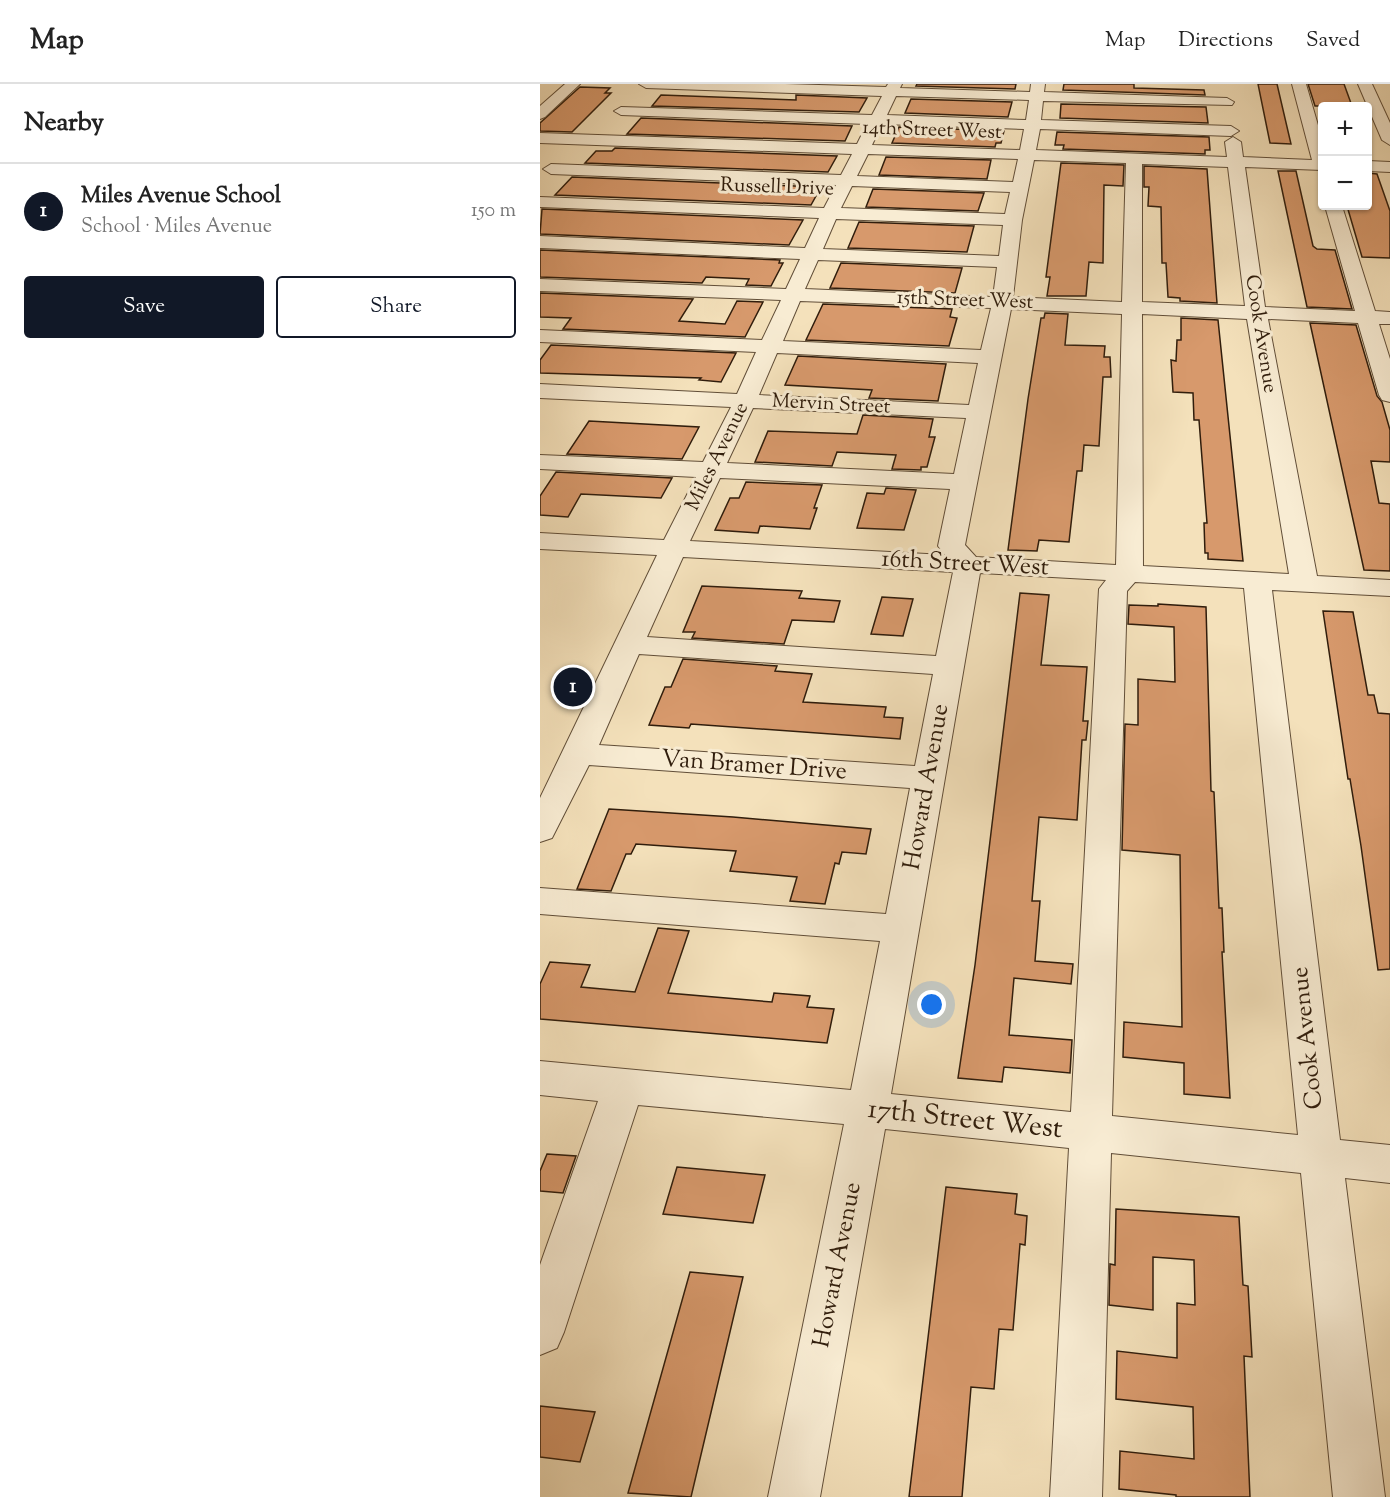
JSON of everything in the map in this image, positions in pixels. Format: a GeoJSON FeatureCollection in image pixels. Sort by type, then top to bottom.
{"type":"FeatureCollection","features":[{"type":"Feature","properties":{"kind":"street"},"geometry":{"type":"LineString","coordinates":[[540,114],[573,84]]}},
{"type":"Feature","properties":{"kind":"street"},"geometry":{"type":"LineString","coordinates":[[546,175],[614,118],[646,84],[894,88],[1033,115],[1231,131]]}},
{"type":"Feature","properties":{"kind":"street"},"geometry":{"type":"LineString","coordinates":[[1299,84],[1320,156]]}},
{"type":"Feature","properties":{"kind":"street"},"geometry":{"type":"LineString","coordinates":[[1365,84],[1390,140]]}},
{"type":"Feature","properties":{"kind":"street","name":"Miles Avenue"},"geometry":{"type":"LineString","coordinates":[[540,830],[579,754],[673,549],[771,346],[830,213],[894,88]]}},
{"type":"Feature","properties":{"kind":"street"},"geometry":{"type":"LineString","coordinates":[[614,118],[878,120],[1033,115],[1226,93]]}},
{"type":"Feature","properties":{"kind":"street","name":"Cook Avenue"},"geometry":{"type":"LineString","coordinates":[[1226,93],[1256,312],[1304,582]]}},
{"type":"Feature","properties":{"kind":"street"},"geometry":{"type":"LineString","coordinates":[[968,564],[951,546],[1002,302],[1013,220],[1033,115]]}},
{"type":"Feature","properties":{"kind":"street","name":"14th Street West"},"geometry":{"type":"LineString","coordinates":[[540,138],[862,149],[1033,115],[1134,159],[1318,165]]}},
{"type":"Feature","properties":{"kind":"street"},"geometry":{"type":"LineString","coordinates":[[1076,1497],[1113,589],[1129,573],[1134,159]]}},
{"type":"Feature","properties":{"kind":"street"},"geometry":{"type":"LineString","coordinates":[[1372,166],[1390,167]]}},
{"type":"Feature","properties":{"kind":"street"},"geometry":{"type":"LineString","coordinates":[[546,175],[1021,187]]}},
{"type":"Feature","properties":{"kind":"street","name":"Russell Drive"},"geometry":{"type":"LineString","coordinates":[[540,202],[1013,220]]}},
{"type":"Feature","properties":{"kind":"street"},"geometry":{"type":"LineString","coordinates":[[1335,210],[1390,395]]}},
{"type":"Feature","properties":{"kind":"street"},"geometry":{"type":"LineString","coordinates":[[540,242],[1007,262]]}},
{"type":"Feature","properties":{"kind":"street","name":"15th Street West"},"geometry":{"type":"LineString","coordinates":[[540,285],[1390,318]]}},
{"type":"Feature","properties":{"kind":"street"},"geometry":{"type":"LineString","coordinates":[[540,336],[990,357]]}},
{"type":"Feature","properties":{"kind":"street","name":"Mervin Street"},"geometry":{"type":"LineString","coordinates":[[540,392],[978,412]]}},
{"type":"Feature","properties":{"kind":"street"},"geometry":{"type":"LineString","coordinates":[[540,462],[964,482]]}},
{"type":"Feature","properties":{"kind":"street","name":"16th Street West"},"geometry":{"type":"LineString","coordinates":[[540,541],[1390,588]]}},
{"type":"Feature","properties":{"kind":"street","name":"Howard Avenue"},"geometry":{"type":"LineString","coordinates":[[794,1497],[968,564]]}},
{"type":"Feature","properties":{"kind":"street","name":"Cook Avenue"},"geometry":{"type":"LineString","coordinates":[[1257,580],[1359,1497]]}},
{"type":"Feature","properties":{"kind":"street"},"geometry":{"type":"LineString","coordinates":[[630,645],[949,666]]}},
{"type":"Feature","properties":{"kind":"street","name":"Van Bramer Drive"},"geometry":{"type":"LineString","coordinates":[[579,754],[928,778]]}},
{"type":"Feature","properties":{"kind":"street"},"geometry":{"type":"LineString","coordinates":[[540,901],[901,929]]}},
{"type":"Feature","properties":{"kind":"street","name":"17th Street West"},"geometry":{"type":"LineString","coordinates":[[540,1078],[868,1109],[1390,1164]]}},
{"type":"Feature","properties":{"kind":"street"},"geometry":{"type":"LineString","coordinates":[[540,1332],[624,1086]]}},
{"type":"Feature","properties":{"kind":"building"},"geometry":{"type":"Polygon","coordinates":[[[917,84],[1016,84],[1015,89],[916,86],[917,84]]]}},
{"type":"Feature","properties":{"kind":"building"},"geometry":{"type":"Polygon","coordinates":[[[1064,84],[1134,84],[1134,88],[1204,90],[1205,95],[1063,90],[1064,84]]]}},
{"type":"Feature","properties":{"kind":"building"},"geometry":{"type":"Polygon","coordinates":[[[1258,84],[1277,84],[1291,144],[1270,143],[1258,84]]]}},
{"type":"Feature","properties":{"kind":"building"},"geometry":{"type":"Polygon","coordinates":[[[1308,84],[1344,84],[1351,102],[1318,102],[1318,106],[1315,106],[1308,84]]]}},
{"type":"Feature","properties":{"kind":"building"},"geometry":{"type":"Polygon","coordinates":[[[580,87],[610,88],[605,93],[611,93],[572,132],[540,131],[540,123],[580,87]]]}},
{"type":"Feature","properties":{"kind":"building"},"geometry":{"type":"Polygon","coordinates":[[[661,95],[796,100],[796,95],[867,98],[859,112],[652,106],[661,95]]]}},
{"type":"Feature","properties":{"kind":"building"},"geometry":{"type":"Polygon","coordinates":[[[911,99],[1012,102],[1008,117],[905,113],[911,99]]]}},
{"type":"Feature","properties":{"kind":"building"},"geometry":{"type":"Polygon","coordinates":[[[1061,104],[1206,107],[1208,123],[1060,118],[1061,104]]]}},
{"type":"Feature","properties":{"kind":"building"},"geometry":{"type":"Polygon","coordinates":[[[641,118],[852,126],[845,141],[627,134],[641,118]]]}},
{"type":"Feature","properties":{"kind":"building"},"geometry":{"type":"Polygon","coordinates":[[[899,127],[1004,131],[1001,143],[996,143],[995,147],[892,143],[899,127]]]}},
{"type":"Feature","properties":{"kind":"building"},"geometry":{"type":"Polygon","coordinates":[[[1057,132],[1209,137],[1210,150],[1205,150],[1205,154],[1063,149],[1064,145],[1055,145],[1057,132]]]}},
{"type":"Feature","properties":{"kind":"building"},"geometry":{"type":"Polygon","coordinates":[[[615,148],[837,156],[828,172],[585,163],[596,151],[612,151],[615,148]]]}},
{"type":"Feature","properties":{"kind":"building"},"geometry":{"type":"Polygon","coordinates":[[[886,157],[991,160],[987,179],[879,175],[886,157]]]}},
{"type":"Feature","properties":{"kind":"building"},"geometry":{"type":"Polygon","coordinates":[[[1061,163],[1124,165],[1123,186],[1104,185],[1103,263],[1089,262],[1086,296],[1047,296],[1050,277],[1046,277],[1061,163]]]}},
{"type":"Feature","properties":{"kind":"building"},"geometry":{"type":"Polygon","coordinates":[[[1144,166],[1207,169],[1217,303],[1180,301],[1180,298],[1168,297],[1166,263],[1162,263],[1161,207],[1148,206],[1149,187],[1144,187],[1144,166]]]}},
{"type":"Feature","properties":{"kind":"building"},"geometry":{"type":"Polygon","coordinates":[[[1278,171],[1296,171],[1313,246],[1317,249],[1335,250],[1352,309],[1307,307],[1278,171]]]}},
{"type":"Feature","properties":{"kind":"building"},"geometry":{"type":"Polygon","coordinates":[[[1372,173],[1377,174],[1390,211],[1390,258],[1362,257],[1348,210],[1372,210],[1372,173]]]}},
{"type":"Feature","properties":{"kind":"building"},"geometry":{"type":"Polygon","coordinates":[[[572,177],[821,187],[811,205],[555,195],[572,177]]]}},
{"type":"Feature","properties":{"kind":"building"},"geometry":{"type":"Polygon","coordinates":[[[873,189],[984,193],[978,211],[866,207],[873,189]]]}},
{"type":"Feature","properties":{"kind":"building"},"geometry":{"type":"Polygon","coordinates":[[[542,209],[803,220],[789,245],[540,234],[542,209]]]}},
{"type":"Feature","properties":{"kind":"building"},"geometry":{"type":"Polygon","coordinates":[[[859,222],[974,226],[967,252],[848,248],[859,222]]]}},
{"type":"Feature","properties":{"kind":"building"},"geometry":{"type":"Polygon","coordinates":[[[540,250],[780,260],[779,263],[783,263],[771,286],[746,285],[749,279],[706,277],[702,283],[540,277],[540,250]]]}},
{"type":"Feature","properties":{"kind":"building"},"geometry":{"type":"Polygon","coordinates":[[[841,263],[962,268],[955,293],[830,288],[841,263]]]}},
{"type":"Feature","properties":{"kind":"building"},"geometry":{"type":"Polygon","coordinates":[[[540,293],[693,299],[679,321],[725,324],[737,301],[763,302],[745,337],[563,329],[571,318],[540,317],[540,293]]]}},
{"type":"Feature","properties":{"kind":"building"},"geometry":{"type":"Polygon","coordinates":[[[823,304],[952,309],[950,317],[957,318],[949,346],[806,340],[823,304]]]}},
{"type":"Feature","properties":{"kind":"building"},"geometry":{"type":"Polygon","coordinates":[[[1045,313],[1068,314],[1065,345],[1105,346],[1104,357],[1110,357],[1111,377],[1103,377],[1099,446],[1084,445],[1082,471],[1077,471],[1069,542],[1039,540],[1037,551],[1008,550],[1028,399],[1041,318],[1044,318],[1045,313]]]}},
{"type":"Feature","properties":{"kind":"building"},"geometry":{"type":"Polygon","coordinates":[[[1181,318],[1218,320],[1243,561],[1208,559],[1208,553],[1205,553],[1204,523],[1207,523],[1199,420],[1194,420],[1193,393],[1173,392],[1171,360],[1176,361],[1177,340],[1181,340],[1181,318]]]}},
{"type":"Feature","properties":{"kind":"building"},"geometry":{"type":"Polygon","coordinates":[[[1310,323],[1356,325],[1377,396],[1382,402],[1390,430],[1390,462],[1371,461],[1379,503],[1390,504],[1390,571],[1364,570],[1310,323]]]}},
{"type":"Feature","properties":{"kind":"building"},"geometry":{"type":"Polygon","coordinates":[[[551,345],[736,353],[721,382],[699,380],[701,378],[540,373],[540,360],[551,345]]]}},
{"type":"Feature","properties":{"kind":"building"},"geometry":{"type":"Polygon","coordinates":[[[798,356],[946,364],[938,401],[869,398],[872,390],[785,385],[798,356]]]}},
{"type":"Feature","properties":{"kind":"building"},"geometry":{"type":"Polygon","coordinates":[[[863,415],[933,419],[929,437],[935,437],[927,467],[921,467],[921,470],[892,469],[896,455],[837,452],[832,466],[755,462],[768,431],[857,434],[863,415]]]}},
{"type":"Feature","properties":{"kind":"building"},"geometry":{"type":"Polygon","coordinates":[[[589,421],[699,427],[682,459],[567,454],[589,421]]]}},
{"type":"Feature","properties":{"kind":"building"},"geometry":{"type":"Polygon","coordinates":[[[556,472],[672,478],[661,498],[581,494],[568,517],[540,515],[540,496],[556,472]]]}},
{"type":"Feature","properties":{"kind":"building"},"geometry":{"type":"Polygon","coordinates":[[[746,482],[822,485],[810,529],[760,526],[758,533],[715,530],[730,498],[739,498],[746,482]]]}},
{"type":"Feature","properties":{"kind":"building"},"geometry":{"type":"Polygon","coordinates":[[[886,488],[916,490],[904,530],[857,528],[867,493],[884,494],[886,488]]]}},
{"type":"Feature","properties":{"kind":"building"},"geometry":{"type":"Polygon","coordinates":[[[702,586],[802,591],[799,598],[840,601],[834,622],[792,620],[784,644],[692,638],[695,632],[683,632],[702,586]]]}},
{"type":"Feature","properties":{"kind":"building"},"geometry":{"type":"Polygon","coordinates":[[[1020,593],[1049,595],[1041,665],[1087,667],[1083,721],[1088,721],[1086,740],[1082,740],[1077,820],[1039,817],[1032,901],[1040,901],[1035,961],[1073,964],[1071,984],[1014,978],[1009,1035],[1072,1040],[1070,1073],[1004,1067],[1002,1082],[958,1078],[975,965],[1020,593]]]}},
{"type":"Feature","properties":{"kind":"building"},"geometry":{"type":"Polygon","coordinates":[[[882,597],[913,599],[903,636],[871,634],[882,597]]]}},
{"type":"Feature","properties":{"kind":"building"},"geometry":{"type":"Polygon","coordinates":[[[1158,604],[1206,607],[1211,791],[1214,792],[1219,908],[1222,908],[1224,952],[1222,952],[1230,1098],[1184,1094],[1184,1063],[1123,1057],[1124,1022],[1182,1027],[1180,855],[1122,850],[1125,724],[1138,725],[1138,679],[1175,682],[1174,627],[1128,624],[1129,605],[1158,606],[1158,604]]]}},
{"type":"Feature","properties":{"kind":"building"},"geometry":{"type":"Polygon","coordinates":[[[1323,611],[1353,612],[1368,695],[1374,695],[1378,713],[1390,714],[1390,969],[1378,970],[1361,846],[1350,779],[1348,779],[1323,611]]]}},
{"type":"Feature","properties":{"kind":"building"},"geometry":{"type":"Polygon","coordinates":[[[683,659],[777,666],[775,671],[812,674],[803,702],[886,707],[884,717],[903,718],[900,739],[691,724],[689,728],[649,725],[665,687],[671,687],[683,659]]]}},
{"type":"Feature","properties":{"kind":"building"},"geometry":{"type":"Polygon","coordinates":[[[609,809],[871,829],[866,854],[842,852],[839,864],[835,863],[825,904],[790,901],[797,877],[730,871],[736,851],[636,844],[631,854],[626,854],[611,891],[577,889],[609,809]]]}},
{"type":"Feature","properties":{"kind":"building"},"geometry":{"type":"Polygon","coordinates":[[[658,928],[689,931],[668,993],[772,1002],[774,993],[810,996],[807,1007],[834,1009],[827,1043],[540,1019],[540,984],[550,962],[590,965],[581,987],[635,992],[658,928]]]}},
{"type":"Feature","properties":{"kind":"building"},"geometry":{"type":"Polygon","coordinates":[[[547,1154],[576,1156],[563,1193],[540,1191],[540,1171],[547,1154]]]}},
{"type":"Feature","properties":{"kind":"building"},"geometry":{"type":"Polygon","coordinates":[[[677,1167],[765,1175],[753,1223],[663,1214],[677,1167]]]}},
{"type":"Feature","properties":{"kind":"building"},"geometry":{"type":"Polygon","coordinates":[[[946,1187],[1017,1194],[1015,1214],[1027,1216],[1025,1245],[1020,1244],[1013,1330],[999,1329],[994,1389],[971,1387],[962,1497],[909,1497],[946,1187]]]}},
{"type":"Feature","properties":{"kind":"building"},"geometry":{"type":"Polygon","coordinates":[[[1116,1209],[1239,1217],[1243,1285],[1248,1286],[1252,1357],[1244,1356],[1250,1497],[1176,1497],[1176,1495],[1119,1489],[1120,1451],[1194,1459],[1193,1407],[1116,1399],[1117,1351],[1177,1358],[1177,1303],[1195,1305],[1194,1260],[1153,1257],[1153,1310],[1109,1305],[1110,1264],[1115,1265],[1116,1209]]]}},
{"type":"Feature","properties":{"kind":"building"},"geometry":{"type":"Polygon","coordinates":[[[690,1272],[743,1277],[691,1497],[628,1493],[690,1272]]]}},
{"type":"Feature","properties":{"kind":"building"},"geometry":{"type":"Polygon","coordinates":[[[540,1406],[595,1412],[580,1462],[540,1457],[540,1406]]]}},
{"type":"Feature","properties":{"kind":"place","name":"Miles Avenue School"},"geometry":{"type":"Point","coordinates":[573,687]}}]}
